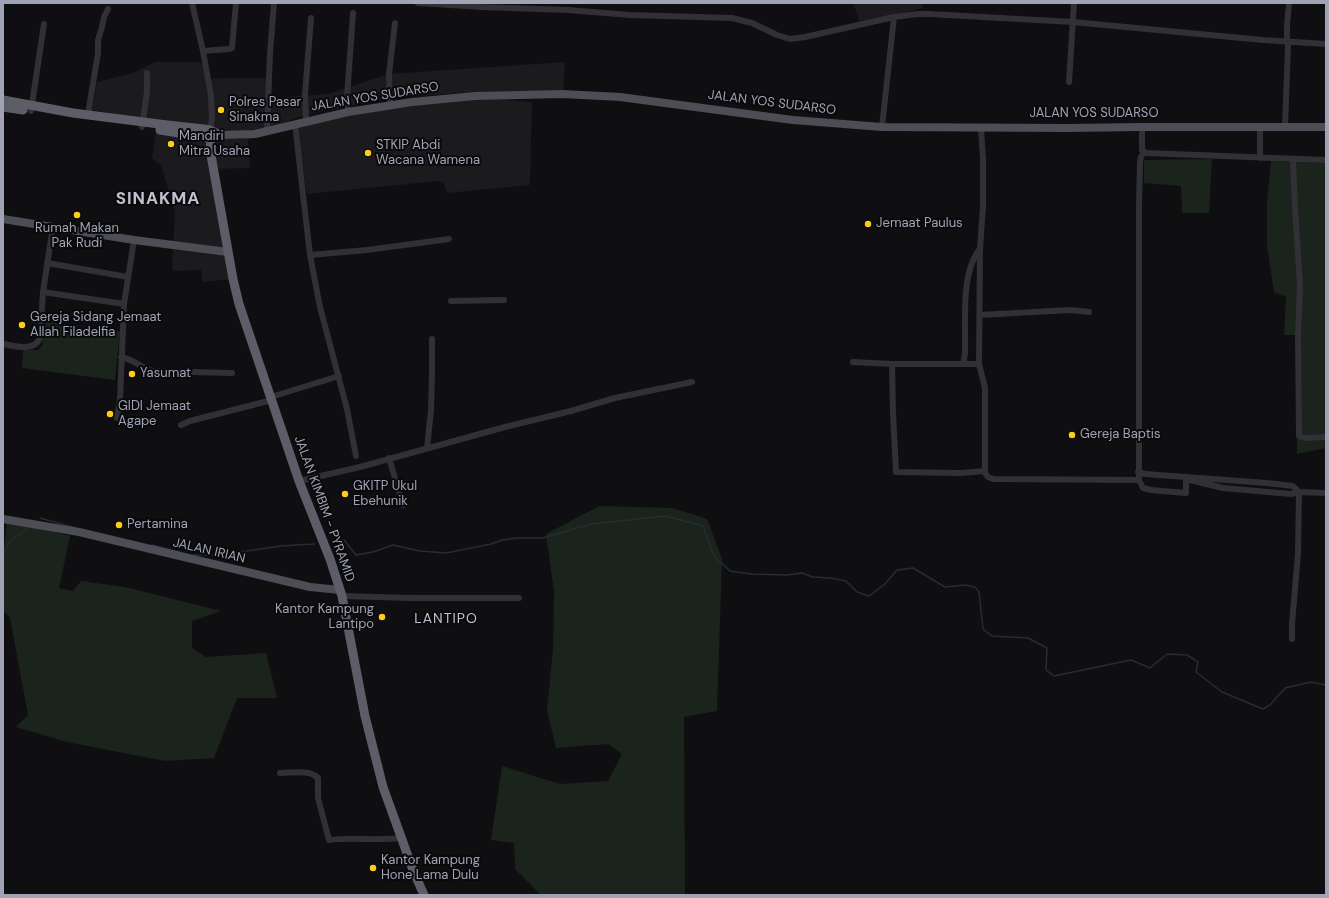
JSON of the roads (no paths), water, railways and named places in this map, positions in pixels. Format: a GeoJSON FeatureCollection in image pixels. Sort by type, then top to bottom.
{"type":"FeatureCollection","features":[{"type":"Feature","properties":{"kind":"highway","name":"JALAN YOS SUDARSO"},"geometry":{"type":"LineString","coordinates":[[3,100],[32,108],[213,134]]}},
{"type":"Feature","properties":{"kind":"highway","name":"JALAN YOS SUDARSO"},"geometry":{"type":"LineString","coordinates":[[3,107],[32,108],[88,114],[143,125]]}},
{"type":"Feature","properties":{"kind":"highway","name":"JALAN KIMBIM - PYRAMID"},"geometry":{"type":"LineString","coordinates":[[213,134],[211,155],[233,279],[239,304],[299,481],[330,559],[341,593],[365,716],[382,787],[400,838],[424,895]]}},
{"type":"Feature","properties":{"kind":"main road","name":"JALAN YOS SUDARSO"},"geometry":{"type":"LineString","coordinates":[[213,134],[248,135],[348,112],[412,102],[475,96],[563,94],[594,94],[793,120],[882,127],[1326,127]]}},
{"type":"Feature","properties":{"kind":"main road"},"geometry":{"type":"LineString","coordinates":[[3,219],[134,240],[228,252]]}},
{"type":"Feature","properties":{"kind":"main road","name":"JALAN IRIAN"},"geometry":{"type":"LineString","coordinates":[[3,521],[79,532],[341,593]]}},
{"type":"Feature","properties":{"kind":"street"},"geometry":{"type":"LineString","coordinates":[[192,3],[211,96],[213,134]]}},
{"type":"Feature","properties":{"kind":"street"},"geometry":{"type":"LineString","coordinates":[[203,51],[232,48],[236,3]]}},
{"type":"Feature","properties":{"kind":"street"},"geometry":{"type":"LineString","coordinates":[[267,130],[270,53],[274,3]]}},
{"type":"Feature","properties":{"kind":"street"},"geometry":{"type":"LineString","coordinates":[[418,3],[568,10],[630,15],[732,18],[752,22],[777,35],[790,39],[894,17],[930,14],[1073,22],[1263,40],[1287,40],[1326,44]]}},
{"type":"Feature","properties":{"kind":"street"},"geometry":{"type":"LineString","coordinates":[[1069,82],[1074,3]]}},
{"type":"Feature","properties":{"kind":"street"},"geometry":{"type":"LineString","coordinates":[[1285,127],[1288,47],[1287,21],[1289,3]]}},
{"type":"Feature","properties":{"kind":"street"},"geometry":{"type":"LineString","coordinates":[[88,114],[98,53],[98,40],[104,16],[108,10]]}},
{"type":"Feature","properties":{"kind":"street"},"geometry":{"type":"LineString","coordinates":[[348,112],[346,97],[353,12]]}},
{"type":"Feature","properties":{"kind":"street"},"geometry":{"type":"LineString","coordinates":[[882,127],[894,17]]}},
{"type":"Feature","properties":{"kind":"street"},"geometry":{"type":"LineString","coordinates":[[306,122],[305,95],[311,18]]}},
{"type":"Feature","properties":{"kind":"street"},"geometry":{"type":"LineString","coordinates":[[390,105],[389,74],[395,23]]}},
{"type":"Feature","properties":{"kind":"street"},"geometry":{"type":"LineString","coordinates":[[32,108],[44,24]]}},
{"type":"Feature","properties":{"kind":"street"},"geometry":{"type":"LineString","coordinates":[[143,125],[147,92],[147,73]]}},
{"type":"Feature","properties":{"kind":"street"},"geometry":{"type":"LineString","coordinates":[[295,124],[310,255],[320,307],[347,409],[356,456]]}},
{"type":"Feature","properties":{"kind":"street"},"geometry":{"type":"LineString","coordinates":[[1142,127],[1142,150],[1144,152]]}},
{"type":"Feature","properties":{"kind":"street"},"geometry":{"type":"LineString","coordinates":[[1260,127],[1260,158]]}},
{"type":"Feature","properties":{"kind":"street"},"geometry":{"type":"LineString","coordinates":[[981,128],[983,159],[980,248],[979,364],[985,397],[985,471],[988,478],[1139,480]]}},
{"type":"Feature","properties":{"kind":"street"},"geometry":{"type":"LineString","coordinates":[[1144,152],[1159,154],[1326,160]]}},
{"type":"Feature","properties":{"kind":"street"},"geometry":{"type":"LineString","coordinates":[[1144,152],[1140,157],[1139,204],[1138,472],[1139,480],[1143,488],[1186,493],[1186,479],[1223,488],[1292,494],[1299,492],[1326,493]]}},
{"type":"Feature","properties":{"kind":"street"},"geometry":{"type":"LineString","coordinates":[[1293,159],[1300,286],[1298,335],[1299,436],[1305,438],[1326,437]]}},
{"type":"Feature","properties":{"kind":"street"},"geometry":{"type":"LineString","coordinates":[[3,344],[30,347],[38,343],[40,338],[43,292],[53,226]]}},
{"type":"Feature","properties":{"kind":"street"},"geometry":{"type":"LineString","coordinates":[[310,255],[367,250],[449,239]]}},
{"type":"Feature","properties":{"kind":"street"},"geometry":{"type":"LineString","coordinates":[[117,418],[120,400],[124,304],[134,240]]}},
{"type":"Feature","properties":{"kind":"street"},"geometry":{"type":"LineString","coordinates":[[963,364],[965,354],[967,279],[972,262],[980,248]]}},
{"type":"Feature","properties":{"kind":"street"},"geometry":{"type":"LineString","coordinates":[[47,263],[128,276]]}},
{"type":"Feature","properties":{"kind":"street"},"geometry":{"type":"LineString","coordinates":[[43,292],[124,304]]}},
{"type":"Feature","properties":{"kind":"street"},"geometry":{"type":"LineString","coordinates":[[451,301],[504,300]]}},
{"type":"Feature","properties":{"kind":"street"},"geometry":{"type":"LineString","coordinates":[[980,315],[1070,310],[1089,312]]}},
{"type":"Feature","properties":{"kind":"street"},"geometry":{"type":"LineString","coordinates":[[427,448],[431,410],[432,339]]}},
{"type":"Feature","properties":{"kind":"street"},"geometry":{"type":"LineString","coordinates":[[121,357],[130,358],[143,368],[152,371],[232,373]]}},
{"type":"Feature","properties":{"kind":"street"},"geometry":{"type":"LineString","coordinates":[[853,362],[892,364],[979,364]]}},
{"type":"Feature","properties":{"kind":"street"},"geometry":{"type":"LineString","coordinates":[[892,364],[896,472],[954,473],[985,471]]}},
{"type":"Feature","properties":{"kind":"street"},"geometry":{"type":"LineString","coordinates":[[181,425],[190,421],[272,399],[339,376]]}},
{"type":"Feature","properties":{"kind":"street"},"geometry":{"type":"LineString","coordinates":[[299,481],[360,467],[505,427],[571,412],[615,398],[692,382]]}},
{"type":"Feature","properties":{"kind":"street"},"geometry":{"type":"LineString","coordinates":[[389,458],[403,505]]}},
{"type":"Feature","properties":{"kind":"street"},"geometry":{"type":"LineString","coordinates":[[1138,472],[1151,475],[1293,486],[1299,492],[1298,554],[1292,639]]}},
{"type":"Feature","properties":{"kind":"street"},"geometry":{"type":"LineString","coordinates":[[341,593],[410,598],[519,598]]}},
{"type":"Feature","properties":{"kind":"street"},"geometry":{"type":"LineString","coordinates":[[280,773],[308,773],[318,778],[318,798],[329,840],[348,838],[382,840],[400,838]]}},
{"type":"Feature","properties":{"kind":"waterway"},"geometry":{"type":"LineString","coordinates":[[331,541],[344,540],[356,555],[373,552],[393,545],[420,551],[446,553],[491,544],[502,540],[517,538],[543,538],[591,524],[666,516],[703,526],[714,556],[730,571],[751,574],[787,575],[802,573],[813,577],[831,578],[846,581],[857,592],[869,596],[885,584],[897,570],[913,568],[945,587],[965,585],[975,587],[979,592],[983,629],[992,636],[1028,638],[1047,648],[1046,670],[1054,676],[1131,660],[1150,668],[1167,654],[1187,655],[1198,662],[1196,672],[1222,692],[1263,709],[1270,705],[1285,688],[1311,682],[1326,685]]}},
{"type":"Feature","properties":{"kind":"waterway"},"geometry":{"type":"LineString","coordinates":[[40,518],[76,528]]}},
{"type":"Feature","properties":{"kind":"waterway"},"geometry":{"type":"LineString","coordinates":[[3,555],[9,542],[27,529]]}},
{"type":"Feature","properties":{"kind":"waterway"},"geometry":{"type":"LineString","coordinates":[[193,555],[219,555],[281,546],[314,544]]}},
{"type":"Feature","properties":{"kind":"waterway"},"geometry":{"type":"LineString","coordinates":[[152,545],[187,554]]}},
{"type":"Feature","properties":{"kind":"place","name":"Polres Pasar Sinakma"},"geometry":{"type":"Point","coordinates":[221,110]}},
{"type":"Feature","properties":{"kind":"place","name":"Mandiri Mitra Usaha"},"geometry":{"type":"Point","coordinates":[171,144]}},
{"type":"Feature","properties":{"kind":"place","name":"STKIP Abdi Wacana Wamena"},"geometry":{"type":"Point","coordinates":[368,153]}},
{"type":"Feature","properties":{"kind":"place","name":"Rumah Makan Pak Rudi"},"geometry":{"type":"Point","coordinates":[77,215]}},
{"type":"Feature","properties":{"kind":"place","name":"Jemaat Paulus"},"geometry":{"type":"Point","coordinates":[868,224]}},
{"type":"Feature","properties":{"kind":"place","name":"Gereja Sidang Jemaat Allah Filadelfia"},"geometry":{"type":"Point","coordinates":[22,325]}},
{"type":"Feature","properties":{"kind":"place","name":"Yasumat"},"geometry":{"type":"Point","coordinates":[132,374]}},
{"type":"Feature","properties":{"kind":"place","name":"GIDI Jemaat Agape"},"geometry":{"type":"Point","coordinates":[110,414]}},
{"type":"Feature","properties":{"kind":"place","name":"Gereja Baptis"},"geometry":{"type":"Point","coordinates":[1072,435]}},
{"type":"Feature","properties":{"kind":"place","name":"GKITP Ukul Ebehunik"},"geometry":{"type":"Point","coordinates":[345,494]}},
{"type":"Feature","properties":{"kind":"place","name":"Pertamina"},"geometry":{"type":"Point","coordinates":[119,525]}},
{"type":"Feature","properties":{"kind":"place","name":"Kantor Kampung Lantipo"},"geometry":{"type":"Point","coordinates":[382,617]}},
{"type":"Feature","properties":{"kind":"place","name":"Kantor Kampung Hone Lama Dulu"},"geometry":{"type":"Point","coordinates":[373,868]}},
{"type":"Feature","properties":{"kind":"district","name":"SINAKMA"},"geometry":{"type":"Point","coordinates":[158,200]}},
{"type":"Feature","properties":{"kind":"district","name":"LANTIPO"},"geometry":{"type":"Point","coordinates":[446,619]}}]}
